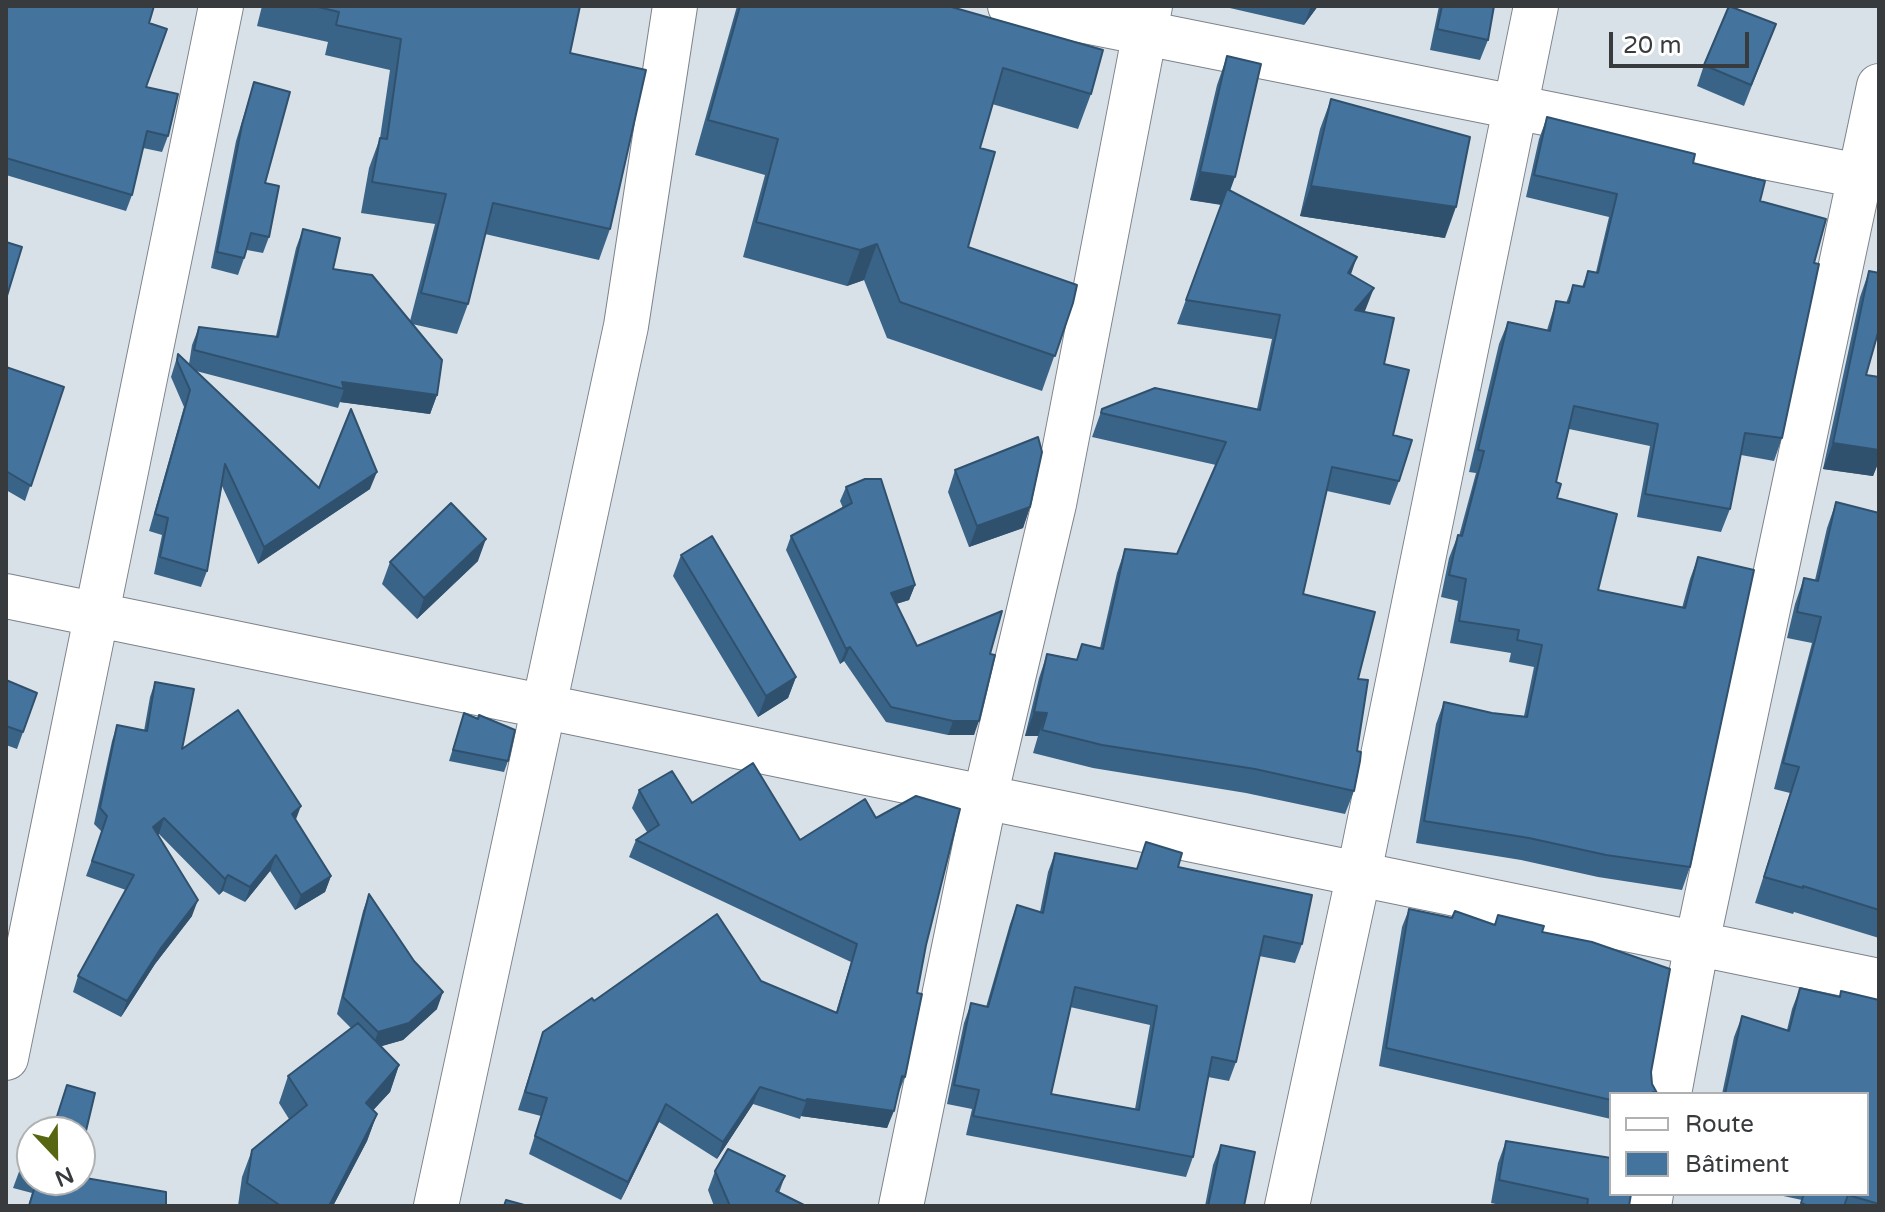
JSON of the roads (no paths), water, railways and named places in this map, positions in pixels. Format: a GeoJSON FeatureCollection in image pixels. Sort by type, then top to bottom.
{"type":"FeatureCollection","features":[{"type":"Feature","properties":{"kind":"street"},"geometry":{"type":"LineString","coordinates":[[6,1058],[221,6]]}},
{"type":"Feature","properties":{"kind":"street"},"geometry":{"type":"LineString","coordinates":[[436,1206],[626,326],[675,6]]}},
{"type":"Feature","properties":{"kind":"street"},"geometry":{"type":"LineString","coordinates":[[1010,6],[1147,20],[1516,107],[1870,178]]}},
{"type":"Feature","properties":{"kind":"street"},"geometry":{"type":"LineString","coordinates":[[1287,1206],[1359,873],[1536,6]]}},
{"type":"Feature","properties":{"kind":"street"},"geometry":{"type":"LineString","coordinates":[[901,1206],[985,797],[1054,504],[1147,20]]}},
{"type":"Feature","properties":{"kind":"street"},"geometry":{"type":"LineString","coordinates":[[1669,1092],[1697,943],[1870,178],[1879,86]]}},
{"type":"Feature","properties":{"kind":"street"},"geometry":{"type":"LineString","coordinates":[[6,596],[1879,981]]}}]}
